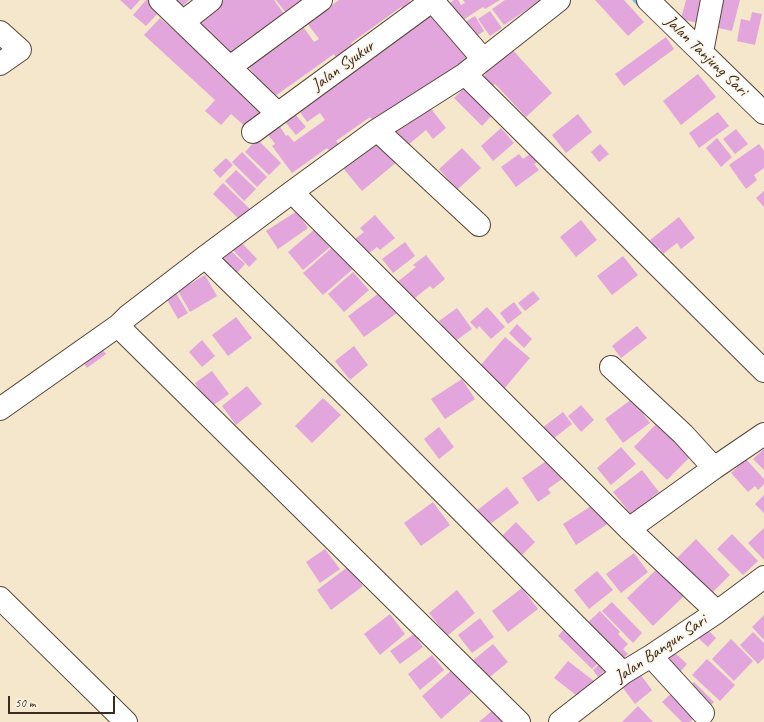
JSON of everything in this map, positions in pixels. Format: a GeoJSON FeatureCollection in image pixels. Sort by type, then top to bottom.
{"type":"FeatureCollection","features":[{"type":"Feature","properties":{"kind":"street"},"geometry":{"type":"LineString","coordinates":[[160,0],[277,113]]}},
{"type":"Feature","properties":{"kind":"street"},"geometry":{"type":"LineString","coordinates":[[183,22],[211,0]]}},
{"type":"Feature","properties":{"kind":"street"},"geometry":{"type":"LineString","coordinates":[[230,67],[321,0]]}},
{"type":"Feature","properties":{"kind":"street"},"geometry":{"type":"LineString","coordinates":[[433,0],[483,59]]}},
{"type":"Feature","properties":{"kind":"street","name":"Jalan Syukur"},"geometry":{"type":"LineString","coordinates":[[253,132],[433,0]]}},
{"type":"Feature","properties":{"kind":"street"},"geometry":{"type":"LineString","coordinates":[[0,409],[119,325],[128,316],[205,257],[377,130],[465,74],[559,0]]}},
{"type":"Feature","properties":{"kind":"street","name":"Jalan Tanjung Sari"},"geometry":{"type":"LineString","coordinates":[[648,0],[764,113]]}},
{"type":"Feature","properties":{"kind":"street"},"geometry":{"type":"LineString","coordinates":[[702,52],[712,0]]}},
{"type":"Feature","properties":{"kind":"street"},"geometry":{"type":"LineString","coordinates":[[0,32],[20,50],[0,64]]}},
{"type":"Feature","properties":{"kind":"street"},"geometry":{"type":"LineString","coordinates":[[465,74],[764,371]]}},
{"type":"Feature","properties":{"kind":"street"},"geometry":{"type":"LineString","coordinates":[[377,130],[479,225]]}},
{"type":"Feature","properties":{"kind":"street"},"geometry":{"type":"LineString","coordinates":[[292,192],[629,529],[717,612]]}},
{"type":"Feature","properties":{"kind":"street"},"geometry":{"type":"LineString","coordinates":[[205,257],[358,407],[623,673]]}},
{"type":"Feature","properties":{"kind":"street"},"geometry":{"type":"LineString","coordinates":[[119,325],[129,338],[519,722]]}},
{"type":"Feature","properties":{"kind":"street"},"geometry":{"type":"LineString","coordinates":[[611,367],[683,434],[714,468]]}},
{"type":"Feature","properties":{"kind":"street"},"geometry":{"type":"LineString","coordinates":[[629,529],[764,434]]}},
{"type":"Feature","properties":{"kind":"street","name":"Jalan Bangun Sari"},"geometry":{"type":"LineString","coordinates":[[560,722],[623,673],[717,612],[764,577]]}},
{"type":"Feature","properties":{"kind":"street"},"geometry":{"type":"LineString","coordinates":[[0,598],[126,722]]}},
{"type":"Feature","properties":{"kind":"street"},"geometry":{"type":"LineString","coordinates":[[651,656],[703,713]]}},
{"type":"Feature","properties":{"kind":"building"},"geometry":{"type":"Polygon","coordinates":[[[120,0],[140,0],[131,10],[120,0]]]}},
{"type":"Feature","properties":{"kind":"building"},"geometry":{"type":"Polygon","coordinates":[[[146,0],[150,0],[161,10],[146,26],[133,15],[146,0]]]}},
{"type":"Feature","properties":{"kind":"building"},"geometry":{"type":"Polygon","coordinates":[[[170,0],[189,0],[180,9],[170,0]]]}},
{"type":"Feature","properties":{"kind":"building"},"geometry":{"type":"Polygon","coordinates":[[[224,0],[274,0],[287,18],[258,39],[254,34],[222,58],[195,21],[224,0]]]}},
{"type":"Feature","properties":{"kind":"building"},"geometry":{"type":"Polygon","coordinates":[[[276,0],[304,0],[286,13],[276,0]]]}},
{"type":"Feature","properties":{"kind":"building"},"geometry":{"type":"Polygon","coordinates":[[[339,0],[411,0],[409,1],[415,9],[406,15],[401,7],[351,43],[353,46],[336,57],[334,54],[271,99],[249,67],[304,28],[314,42],[319,39],[307,23],[339,0]]]}},
{"type":"Feature","properties":{"kind":"building"},"geometry":{"type":"Polygon","coordinates":[[[454,0],[458,0],[461,5],[465,3],[463,0],[500,0],[485,9],[483,7],[460,22],[448,4],[454,0]]]}},
{"type":"Feature","properties":{"kind":"building"},"geometry":{"type":"Polygon","coordinates":[[[505,0],[541,0],[504,25],[492,9],[505,0]]]}},
{"type":"Feature","properties":{"kind":"building"},"geometry":{"type":"Polygon","coordinates":[[[595,0],[624,0],[644,22],[628,36],[595,0]]]}},
{"type":"Feature","properties":{"kind":"building"},"geometry":{"type":"Polygon","coordinates":[[[686,0],[703,0],[697,23],[681,19],[686,0]]]}},
{"type":"Feature","properties":{"kind":"building"},"geometry":{"type":"Polygon","coordinates":[[[716,0],[740,0],[732,31],[710,26],[716,0]]]}},
{"type":"Feature","properties":{"kind":"building"},"geometry":{"type":"Polygon","coordinates":[[[435,11],[468,58],[390,114],[387,110],[373,120],[370,117],[336,141],[340,145],[330,152],[327,148],[292,173],[272,146],[275,144],[267,133],[279,125],[286,136],[288,135],[294,142],[325,120],[320,113],[307,122],[298,109],[435,11]]]}},
{"type":"Feature","properties":{"kind":"building"},"geometry":{"type":"Polygon","coordinates":[[[490,11],[502,28],[490,36],[478,19],[490,11]]]}},
{"type":"Feature","properties":{"kind":"building"},"geometry":{"type":"Polygon","coordinates":[[[752,12],[762,14],[755,45],[737,41],[741,19],[750,21],[752,12]]]}},
{"type":"Feature","properties":{"kind":"building"},"geometry":{"type":"Polygon","coordinates":[[[475,16],[484,31],[475,37],[464,23],[475,16]]]}},
{"type":"Feature","properties":{"kind":"building"},"geometry":{"type":"Polygon","coordinates":[[[160,18],[265,108],[247,128],[231,114],[221,125],[205,111],[215,100],[144,35],[160,18]]]}},
{"type":"Feature","properties":{"kind":"building"},"geometry":{"type":"Polygon","coordinates":[[[666,37],[674,49],[624,86],[615,74],[666,37]]]}},
{"type":"Feature","properties":{"kind":"building"},"geometry":{"type":"Polygon","coordinates":[[[510,47],[552,93],[526,117],[495,84],[490,89],[481,79],[486,74],[484,72],[510,47]]]}},
{"type":"Feature","properties":{"kind":"building"},"geometry":{"type":"Polygon","coordinates":[[[698,74],[716,97],[681,125],[663,101],[698,74]]]}},
{"type":"Feature","properties":{"kind":"building"},"geometry":{"type":"Polygon","coordinates":[[[469,83],[496,111],[482,126],[454,98],[469,83]]]}},
{"type":"Feature","properties":{"kind":"building"},"geometry":{"type":"Polygon","coordinates":[[[429,106],[446,128],[433,139],[426,130],[401,151],[386,132],[400,121],[404,127],[429,106]]]}},
{"type":"Feature","properties":{"kind":"building"},"geometry":{"type":"Polygon","coordinates":[[[718,112],[729,126],[699,148],[689,133],[718,112]]]}},
{"type":"Feature","properties":{"kind":"building"},"geometry":{"type":"Polygon","coordinates":[[[295,114],[306,127],[296,135],[286,123],[295,114]]]}},
{"type":"Feature","properties":{"kind":"building"},"geometry":{"type":"Polygon","coordinates":[[[578,114],[592,132],[566,153],[552,135],[578,114]]]}},
{"type":"Feature","properties":{"kind":"building"},"geometry":{"type":"Polygon","coordinates":[[[501,128],[514,143],[493,161],[481,146],[501,128]]]}},
{"type":"Feature","properties":{"kind":"building"},"geometry":{"type":"Polygon","coordinates":[[[736,129],[748,144],[735,154],[723,139],[736,129]]]}},
{"type":"Feature","properties":{"kind":"building"},"geometry":{"type":"Polygon","coordinates":[[[717,138],[732,157],[721,167],[706,148],[717,138]]]}},
{"type":"Feature","properties":{"kind":"building"},"geometry":{"type":"Polygon","coordinates":[[[257,139],[281,163],[269,175],[245,152],[257,139]]]}},
{"type":"Feature","properties":{"kind":"building"},"geometry":{"type":"Polygon","coordinates":[[[380,139],[398,161],[362,191],[343,168],[380,139]]]}},
{"type":"Feature","properties":{"kind":"building"},"geometry":{"type":"Polygon","coordinates":[[[600,144],[609,154],[599,162],[591,152],[600,144]]]}},
{"type":"Feature","properties":{"kind":"building"},"geometry":{"type":"Polygon","coordinates":[[[759,144],[764,151],[764,168],[754,175],[757,180],[746,189],[729,165],[759,144]]]}},
{"type":"Feature","properties":{"kind":"building"},"geometry":{"type":"Polygon","coordinates":[[[462,148],[481,168],[457,190],[439,169],[462,148]]]}},
{"type":"Feature","properties":{"kind":"building"},"geometry":{"type":"Polygon","coordinates":[[[242,152],[267,177],[257,187],[232,162],[242,152]]]}},
{"type":"Feature","properties":{"kind":"building"},"geometry":{"type":"Polygon","coordinates":[[[519,154],[523,159],[530,154],[537,162],[534,164],[539,170],[516,187],[501,167],[519,154]]]}},
{"type":"Feature","properties":{"kind":"building"},"geometry":{"type":"Polygon","coordinates":[[[226,158],[233,165],[220,178],[213,170],[226,158]]]}},
{"type":"Feature","properties":{"kind":"building"},"geometry":{"type":"Polygon","coordinates":[[[236,170],[256,189],[244,201],[225,181],[236,170]]]}},
{"type":"Feature","properties":{"kind":"building"},"geometry":{"type":"Polygon","coordinates":[[[223,183],[250,209],[240,220],[213,194],[223,183]]]}},
{"type":"Feature","properties":{"kind":"building"},"geometry":{"type":"Polygon","coordinates":[[[764,191],[764,207],[756,198],[764,191]]]}},
{"type":"Feature","properties":{"kind":"building"},"geometry":{"type":"Polygon","coordinates":[[[297,211],[308,228],[278,249],[266,231],[297,211]]]}},
{"type":"Feature","properties":{"kind":"building"},"geometry":{"type":"Polygon","coordinates":[[[375,215],[395,238],[380,250],[377,247],[368,254],[355,239],[364,232],[360,228],[375,215]]]}},
{"type":"Feature","properties":{"kind":"building"},"geometry":{"type":"Polygon","coordinates":[[[679,217],[695,238],[681,249],[677,243],[663,254],[650,240],[679,217]]]}},
{"type":"Feature","properties":{"kind":"building"},"geometry":{"type":"Polygon","coordinates":[[[581,220],[597,240],[576,257],[560,237],[581,220]]]}},
{"type":"Feature","properties":{"kind":"building"},"geometry":{"type":"Polygon","coordinates":[[[315,229],[330,247],[303,270],[288,252],[315,229]]]}},
{"type":"Feature","properties":{"kind":"building"},"geometry":{"type":"Polygon","coordinates":[[[241,242],[257,259],[249,267],[233,250],[241,242]]]}},
{"type":"Feature","properties":{"kind":"building"},"geometry":{"type":"Polygon","coordinates":[[[405,242],[415,256],[393,273],[382,259],[405,242]]]}},
{"type":"Feature","properties":{"kind":"building"},"geometry":{"type":"Polygon","coordinates":[[[335,245],[354,268],[323,295],[303,273],[335,245]]]}},
{"type":"Feature","properties":{"kind":"building"},"geometry":{"type":"Polygon","coordinates":[[[231,251],[245,264],[236,274],[222,260],[231,251]]]}},
{"type":"Feature","properties":{"kind":"building"},"geometry":{"type":"Polygon","coordinates":[[[426,255],[445,279],[433,289],[430,286],[411,301],[396,283],[416,267],[413,265],[426,255]]]}},
{"type":"Feature","properties":{"kind":"building"},"geometry":{"type":"Polygon","coordinates":[[[623,256],[638,275],[612,295],[597,276],[623,256]]]}},
{"type":"Feature","properties":{"kind":"building"},"geometry":{"type":"Polygon","coordinates":[[[353,272],[369,290],[344,312],[328,294],[353,272]]]}},
{"type":"Feature","properties":{"kind":"building"},"geometry":{"type":"Polygon","coordinates":[[[205,275],[217,296],[190,312],[178,291],[205,275]]]}},
{"type":"Feature","properties":{"kind":"building"},"geometry":{"type":"Polygon","coordinates":[[[382,291],[397,313],[364,337],[348,316],[382,291]]]}},
{"type":"Feature","properties":{"kind":"building"},"geometry":{"type":"Polygon","coordinates":[[[533,291],[540,299],[525,311],[518,303],[533,291]]]}},
{"type":"Feature","properties":{"kind":"building"},"geometry":{"type":"Polygon","coordinates":[[[176,293],[188,313],[178,319],[166,298],[176,293]]]}},
{"type":"Feature","properties":{"kind":"building"},"geometry":{"type":"Polygon","coordinates":[[[514,302],[522,313],[508,324],[500,313],[514,302]]]}},
{"type":"Feature","properties":{"kind":"building"},"geometry":{"type":"Polygon","coordinates":[[[487,307],[505,327],[491,339],[479,326],[477,329],[470,322],[487,307]]]}},
{"type":"Feature","properties":{"kind":"building"},"geometry":{"type":"Polygon","coordinates":[[[457,308],[472,329],[454,342],[439,321],[457,308]]]}},
{"type":"Feature","properties":{"kind":"building"},"geometry":{"type":"Polygon","coordinates":[[[236,317],[252,338],[228,356],[212,335],[236,317]]]}},
{"type":"Feature","properties":{"kind":"building"},"geometry":{"type":"Polygon","coordinates":[[[517,324],[532,339],[524,348],[509,333],[517,324]]]}},
{"type":"Feature","properties":{"kind":"building"},"geometry":{"type":"Polygon","coordinates":[[[637,326],[647,338],[621,358],[612,346],[637,326]]]}},
{"type":"Feature","properties":{"kind":"building"},"geometry":{"type":"Polygon","coordinates":[[[505,337],[530,358],[504,389],[479,367],[505,337]]]}},
{"type":"Feature","properties":{"kind":"building"},"geometry":{"type":"Polygon","coordinates":[[[202,340],[215,356],[202,367],[189,352],[202,340]]]}},
{"type":"Feature","properties":{"kind":"building"},"geometry":{"type":"Polygon","coordinates":[[[98,343],[106,354],[87,368],[79,356],[98,343]]]}},
{"type":"Feature","properties":{"kind":"building"},"geometry":{"type":"Polygon","coordinates":[[[354,346],[368,365],[350,380],[335,361],[354,346]]]}},
{"type":"Feature","properties":{"kind":"building"},"geometry":{"type":"Polygon","coordinates":[[[212,371],[229,394],[211,407],[195,383],[212,371]]]}},
{"type":"Feature","properties":{"kind":"building"},"geometry":{"type":"Polygon","coordinates":[[[462,379],[475,399],[445,419],[431,399],[462,379]]]}},
{"type":"Feature","properties":{"kind":"building"},"geometry":{"type":"Polygon","coordinates":[[[247,386],[262,404],[236,425],[222,406],[247,386]]]}},
{"type":"Feature","properties":{"kind":"building"},"geometry":{"type":"Polygon","coordinates":[[[323,398],[341,415],[312,443],[295,426],[323,398]]]}},
{"type":"Feature","properties":{"kind":"building"},"geometry":{"type":"Polygon","coordinates":[[[632,399],[650,423],[623,443],[605,419],[632,399]]]}},
{"type":"Feature","properties":{"kind":"building"},"geometry":{"type":"Polygon","coordinates":[[[581,405],[594,420],[581,432],[568,416],[581,405]]]}},
{"type":"Feature","properties":{"kind":"building"},"geometry":{"type":"Polygon","coordinates":[[[563,412],[572,424],[548,443],[538,431],[563,412]]]}},
{"type":"Feature","properties":{"kind":"building"},"geometry":{"type":"Polygon","coordinates":[[[658,422],[691,456],[667,480],[634,447],[658,422]]]}},
{"type":"Feature","properties":{"kind":"building"},"geometry":{"type":"Polygon","coordinates":[[[439,427],[454,447],[439,459],[424,439],[439,427]]]}},
{"type":"Feature","properties":{"kind":"building"},"geometry":{"type":"Polygon","coordinates":[[[621,447],[636,464],[611,485],[597,468],[621,447]]]}},
{"type":"Feature","properties":{"kind":"building"},"geometry":{"type":"Polygon","coordinates":[[[764,449],[764,470],[753,459],[764,449]]]}},
{"type":"Feature","properties":{"kind":"building"},"geometry":{"type":"Polygon","coordinates":[[[549,459],[562,479],[548,489],[551,493],[538,502],[522,478],[549,459]]]}},
{"type":"Feature","properties":{"kind":"building"},"geometry":{"type":"Polygon","coordinates":[[[746,459],[764,479],[764,484],[758,490],[755,486],[748,492],[731,473],[746,459]]]}},
{"type":"Feature","properties":{"kind":"building"},"geometry":{"type":"Polygon","coordinates":[[[642,470],[659,492],[631,514],[613,492],[642,470]]]}},
{"type":"Feature","properties":{"kind":"building"},"geometry":{"type":"Polygon","coordinates":[[[507,487],[519,503],[486,527],[475,512],[507,487]]]}},
{"type":"Feature","properties":{"kind":"building"},"geometry":{"type":"Polygon","coordinates":[[[764,495],[764,513],[755,504],[764,495]]]}},
{"type":"Feature","properties":{"kind":"building"},"geometry":{"type":"Polygon","coordinates":[[[433,502],[450,525],[421,546],[404,523],[433,502]]]}},
{"type":"Feature","properties":{"kind":"building"},"geometry":{"type":"Polygon","coordinates":[[[596,503],[609,523],[576,545],[563,524],[596,503]]]}},
{"type":"Feature","properties":{"kind":"building"},"geometry":{"type":"Polygon","coordinates":[[[516,522],[535,542],[517,560],[498,540],[516,522]]]}},
{"type":"Feature","properties":{"kind":"building"},"geometry":{"type":"Polygon","coordinates":[[[764,528],[764,560],[748,543],[764,528]]]}},
{"type":"Feature","properties":{"kind":"building"},"geometry":{"type":"Polygon","coordinates":[[[732,534],[758,561],[743,575],[717,549],[732,534]]]}},
{"type":"Feature","properties":{"kind":"building"},"geometry":{"type":"Polygon","coordinates":[[[696,539],[730,575],[712,593],[677,558],[696,539]]]}},
{"type":"Feature","properties":{"kind":"building"},"geometry":{"type":"Polygon","coordinates":[[[325,549],[340,569],[320,583],[306,562],[325,549]]]}},
{"type":"Feature","properties":{"kind":"building"},"geometry":{"type":"Polygon","coordinates":[[[634,553],[648,572],[621,593],[606,574],[634,553]]]}},
{"type":"Feature","properties":{"kind":"building"},"geometry":{"type":"Polygon","coordinates":[[[349,566],[363,586],[331,610],[317,590],[349,566]]]}},
{"type":"Feature","properties":{"kind":"building"},"geometry":{"type":"Polygon","coordinates":[[[660,566],[686,594],[653,626],[627,598],[660,566]]]}},
{"type":"Feature","properties":{"kind":"building"},"geometry":{"type":"Polygon","coordinates":[[[597,571],[613,590],[589,609],[574,590],[597,571]]]}},
{"type":"Feature","properties":{"kind":"building"},"geometry":{"type":"Polygon","coordinates":[[[522,588],[538,609],[508,632],[492,611],[522,588]]]}},
{"type":"Feature","properties":{"kind":"building"},"geometry":{"type":"Polygon","coordinates":[[[457,590],[475,613],[447,636],[429,613],[457,590]]]}},
{"type":"Feature","properties":{"kind":"building"},"geometry":{"type":"Polygon","coordinates":[[[612,602],[642,633],[633,643],[602,611],[612,602]]]}},
{"type":"Feature","properties":{"kind":"building"},"geometry":{"type":"Polygon","coordinates":[[[600,611],[620,632],[618,634],[628,644],[623,649],[628,654],[618,664],[583,627],[600,611]]]}},
{"type":"Feature","properties":{"kind":"building"},"geometry":{"type":"Polygon","coordinates":[[[390,614],[405,634],[380,655],[364,634],[390,614]]]}},
{"type":"Feature","properties":{"kind":"building"},"geometry":{"type":"Polygon","coordinates":[[[764,615],[764,640],[752,627],[764,615]]]}},
{"type":"Feature","properties":{"kind":"building"},"geometry":{"type":"Polygon","coordinates":[[[480,618],[494,637],[472,653],[458,635],[480,618]]]}},
{"type":"Feature","properties":{"kind":"building"},"geometry":{"type":"Polygon","coordinates":[[[566,627],[601,660],[592,669],[558,636],[566,627]]]}},
{"type":"Feature","properties":{"kind":"building"},"geometry":{"type":"Polygon","coordinates":[[[706,628],[716,638],[708,647],[697,637],[706,628]]]}},
{"type":"Feature","properties":{"kind":"building"},"geometry":{"type":"Polygon","coordinates":[[[753,632],[764,643],[764,658],[758,664],[740,645],[753,632]]]}},
{"type":"Feature","properties":{"kind":"building"},"geometry":{"type":"Polygon","coordinates":[[[414,634],[423,647],[400,664],[390,651],[414,634]]]}},
{"type":"Feature","properties":{"kind":"building"},"geometry":{"type":"Polygon","coordinates":[[[731,639],[753,661],[734,681],[712,659],[731,639]]]}},
{"type":"Feature","properties":{"kind":"building"},"geometry":{"type":"Polygon","coordinates":[[[493,644],[508,662],[485,681],[471,662],[493,644]]]}},
{"type":"Feature","properties":{"kind":"building"},"geometry":{"type":"Polygon","coordinates":[[[674,652],[687,664],[680,672],[667,661],[674,652]]]}},
{"type":"Feature","properties":{"kind":"building"},"geometry":{"type":"Polygon","coordinates":[[[432,655],[444,670],[420,690],[408,674],[432,655]]]}},
{"type":"Feature","properties":{"kind":"building"},"geometry":{"type":"Polygon","coordinates":[[[707,659],[735,685],[720,701],[692,675],[707,659]]]}},
{"type":"Feature","properties":{"kind":"building"},"geometry":{"type":"Polygon","coordinates":[[[568,661],[594,681],[580,698],[554,678],[568,661]]]}},
{"type":"Feature","properties":{"kind":"building"},"geometry":{"type":"Polygon","coordinates":[[[603,661],[608,668],[598,677],[593,670],[603,661]]]}},
{"type":"Feature","properties":{"kind":"building"},"geometry":{"type":"Polygon","coordinates":[[[453,669],[472,692],[441,719],[422,696],[453,669]]]}},
{"type":"Feature","properties":{"kind":"building"},"geometry":{"type":"Polygon","coordinates":[[[640,674],[652,690],[635,704],[623,688],[640,674]]]}},
{"type":"Feature","properties":{"kind":"building"},"geometry":{"type":"Polygon","coordinates":[[[694,682],[714,702],[705,711],[685,691],[694,682]]]}},
{"type":"Feature","properties":{"kind":"building"},"geometry":{"type":"Polygon","coordinates":[[[677,688],[700,712],[690,722],[682,722],[662,702],[677,688]]]}},
{"type":"Feature","properties":{"kind":"building"},"geometry":{"type":"Polygon","coordinates":[[[638,706],[653,722],[622,722],[638,706]]]}},
{"type":"Feature","properties":{"kind":"building"},"geometry":{"type":"Polygon","coordinates":[[[494,709],[505,722],[479,722],[494,709]]]}},
{"type":"Feature","properties":{"kind":"waterway"},"geometry":{"type":"LineString","coordinates":[[635,0],[642,7]]}}]}
